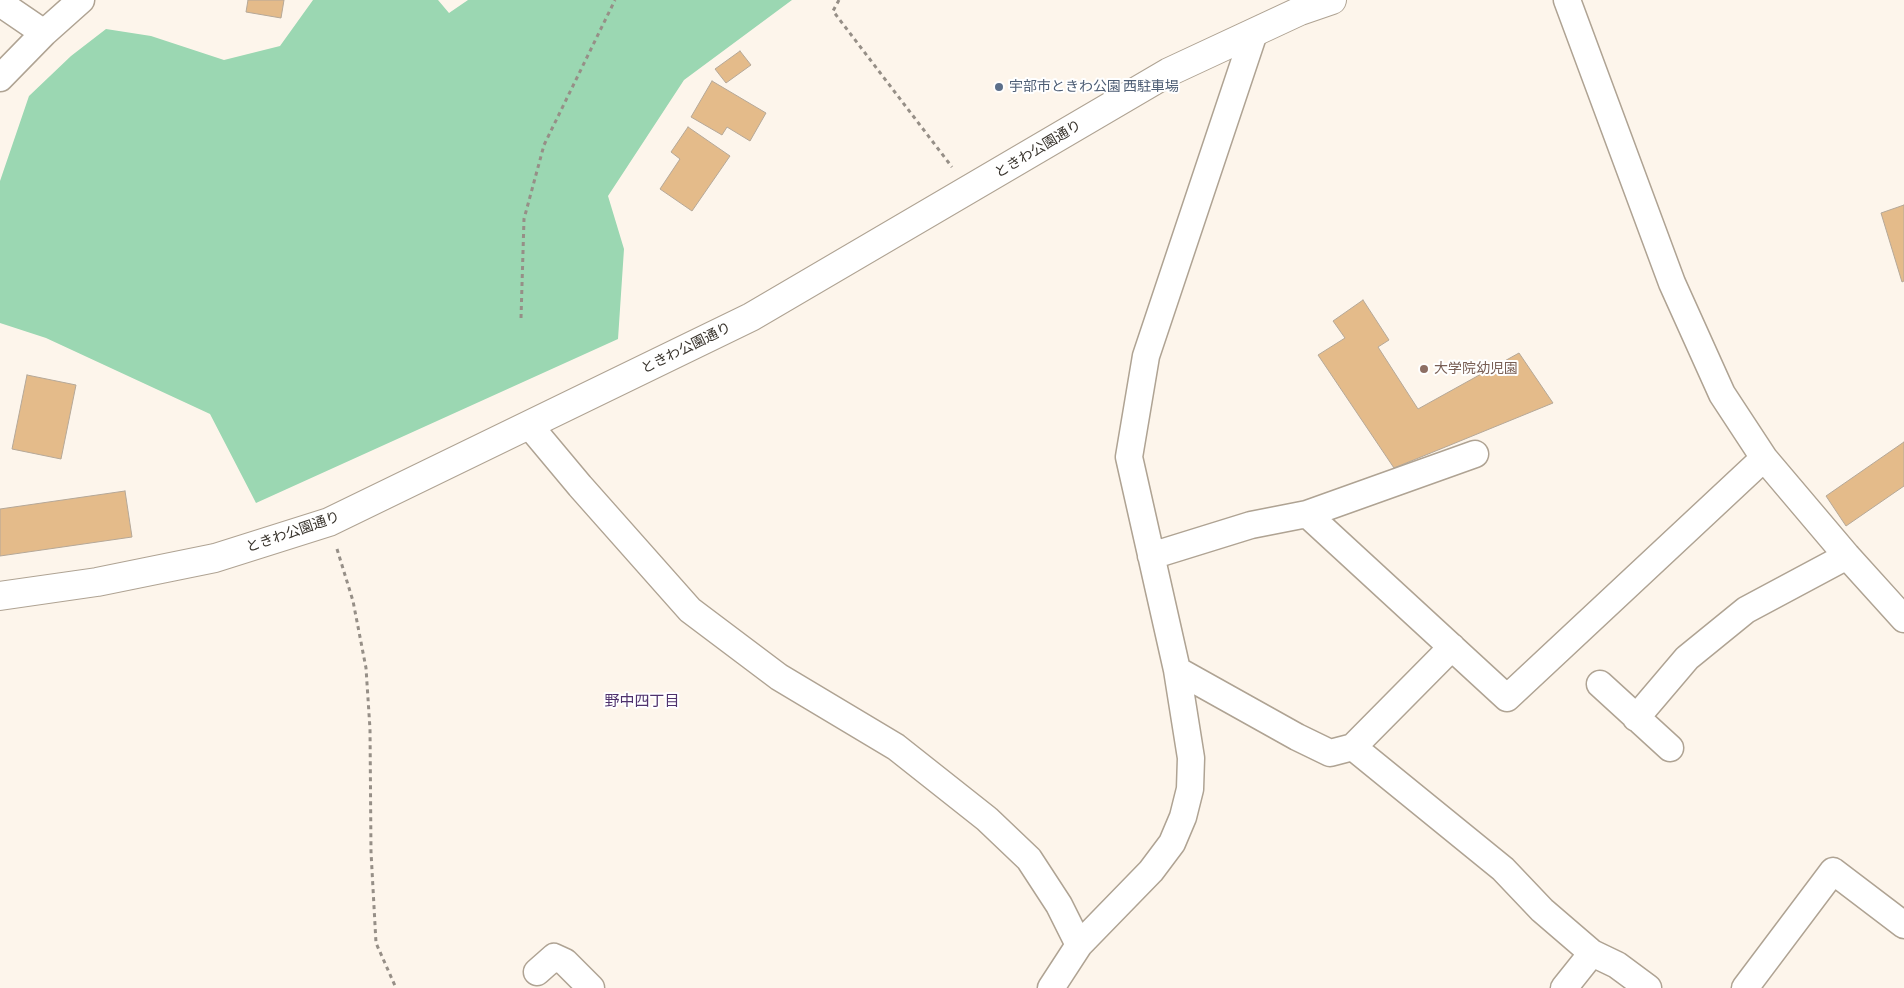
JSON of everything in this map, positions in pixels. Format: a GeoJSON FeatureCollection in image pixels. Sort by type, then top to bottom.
{"type":"FeatureCollection","features":[{"type":"Feature","properties":{"kind":"street"},"geometry":{"type":"LineString","coordinates":[[0,78],[44,33],[81,0]]}},
{"type":"Feature","properties":{"kind":"street","name":"ときわ公園通り"},"geometry":{"type":"LineString","coordinates":[[0,596],[97,582],[215,558],[329,522],[751,317],[1169,72],[1300,11],[1332,0]]}},
{"type":"Feature","properties":{"kind":"street"},"geometry":{"type":"LineString","coordinates":[[1567,0],[1672,283],[1722,394],[1764,458],[1847,556],[1904,619]]}},
{"type":"Feature","properties":{"kind":"street"},"geometry":{"type":"LineString","coordinates":[[0,3],[44,33]]}},
{"type":"Feature","properties":{"kind":"street"},"geometry":{"type":"LineString","coordinates":[[1051,988],[1078,945],[1151,871],[1172,843],[1183,818],[1190,790],[1191,758],[1177,670],[1129,457],[1146,356],[1254,33]]}},
{"type":"Feature","properties":{"kind":"street"},"geometry":{"type":"LineString","coordinates":[[529,425],[580,486],[690,610],[779,677],[896,747],[987,819],[1029,858],[1059,905],[1078,945]]}},
{"type":"Feature","properties":{"kind":"street"},"geometry":{"type":"LineString","coordinates":[[1151,556],[1251,525],[1308,514],[1474,454]]}},
{"type":"Feature","properties":{"kind":"street"},"geometry":{"type":"LineString","coordinates":[[1308,514],[1507,698],[1764,458]]}},
{"type":"Feature","properties":{"kind":"street"},"geometry":{"type":"LineString","coordinates":[[1636,718],[1687,658],[1746,610],[1847,556]]}},
{"type":"Feature","properties":{"kind":"street"},"geometry":{"type":"LineString","coordinates":[[1177,670],[1297,737],[1330,753],[1353,747],[1452,647]]}},
{"type":"Feature","properties":{"kind":"street"},"geometry":{"type":"LineString","coordinates":[[1600,684],[1670,748]]}},
{"type":"Feature","properties":{"kind":"street"},"geometry":{"type":"LineString","coordinates":[[1353,747],[1503,870],[1542,910],[1592,953],[1617,965],[1648,988]]}},
{"type":"Feature","properties":{"kind":"street"},"geometry":{"type":"LineString","coordinates":[[1745,988],[1833,871],[1904,925]]}},
{"type":"Feature","properties":{"kind":"street"},"geometry":{"type":"LineString","coordinates":[[1564,988],[1592,953]]}},
{"type":"Feature","properties":{"kind":"street"},"geometry":{"type":"LineString","coordinates":[[536,972],[554,957],[565,962],[591,988]]}},
{"type":"Feature","properties":{"kind":"path"},"geometry":{"type":"LineString","coordinates":[[521,318],[524,219],[544,145],[615,0]]}},
{"type":"Feature","properties":{"kind":"path"},"geometry":{"type":"LineString","coordinates":[[839,0],[833,11],[955,171]]}},
{"type":"Feature","properties":{"kind":"path"},"geometry":{"type":"LineString","coordinates":[[329,522],[353,601],[366,668],[370,729],[376,943],[396,988]]}},
{"type":"Feature","properties":{"kind":"green space"},"geometry":{"type":"Polygon","coordinates":[[[313,0],[438,0],[449,13],[468,0],[792,0],[684,80],[608,196],[624,249],[618,339],[256,503],[210,414],[46,338],[0,323],[0,181],[29,96],[71,56],[106,29],[151,36],[224,60],[280,46],[313,0]]]}},
{"type":"Feature","properties":{"kind":"building"},"geometry":{"type":"Polygon","coordinates":[[[248,0],[284,0],[281,18],[246,12],[248,0]]]}},
{"type":"Feature","properties":{"kind":"building"},"geometry":{"type":"Polygon","coordinates":[[[740,51],[751,65],[726,83],[715,69],[740,51]]]}},
{"type":"Feature","properties":{"kind":"building"},"geometry":{"type":"Polygon","coordinates":[[[712,81],[766,113],[750,141],[727,127],[722,135],[691,117],[712,81]]]}},
{"type":"Feature","properties":{"kind":"building"},"geometry":{"type":"Polygon","coordinates":[[[688,127],[730,156],[692,211],[660,189],[680,159],[671,152],[688,127]]]}},
{"type":"Feature","properties":{"kind":"building"},"geometry":{"type":"Polygon","coordinates":[[[1904,205],[1904,281],[1902,282],[1881,213],[1904,205]]]}},
{"type":"Feature","properties":{"kind":"building"},"geometry":{"type":"Polygon","coordinates":[[[1363,300],[1389,340],[1378,347],[1418,409],[1519,353],[1553,403],[1394,468],[1318,355],[1345,338],[1333,321],[1363,300]]]}},
{"type":"Feature","properties":{"kind":"building"},"geometry":{"type":"Polygon","coordinates":[[[27,375],[76,385],[61,459],[12,449],[27,375]]]}},
{"type":"Feature","properties":{"kind":"building"},"geometry":{"type":"Polygon","coordinates":[[[1904,442],[1904,486],[1846,526],[1826,496],[1904,442]]]}},
{"type":"Feature","properties":{"kind":"building"},"geometry":{"type":"Polygon","coordinates":[[[125,491],[132,537],[0,556],[0,509],[125,491]]]}},
{"type":"Feature","properties":{"kind":"place","name":"宇部市ときわ公園 西駐車場"},"geometry":{"type":"Point","coordinates":[999,87]}},
{"type":"Feature","properties":{"kind":"place","name":"大学院幼児園"},"geometry":{"type":"Point","coordinates":[1424,369]}},
{"type":"Feature","properties":{"kind":"district","name":"野中四丁目"},"geometry":{"type":"Point","coordinates":[642,701]}}]}
